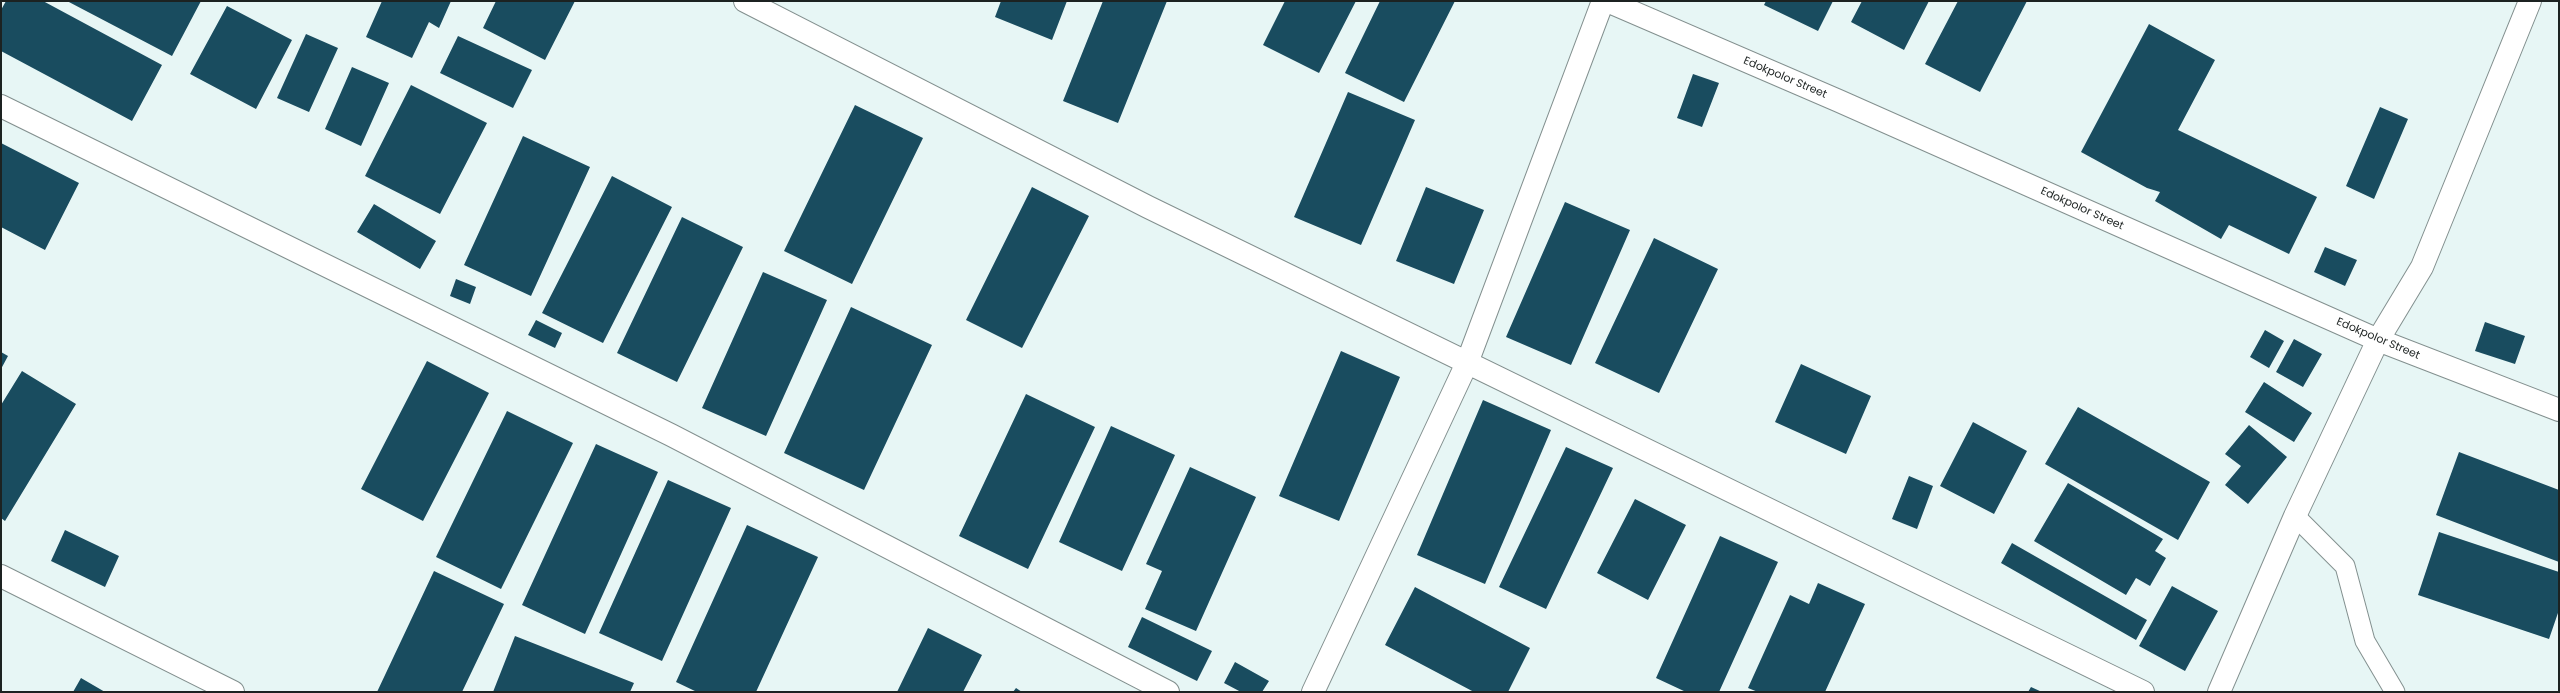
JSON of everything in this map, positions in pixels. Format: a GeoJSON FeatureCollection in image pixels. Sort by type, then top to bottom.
{"type":"FeatureCollection","features":[{"type":"Feature","properties":{"kind":"street"},"geometry":{"type":"LineString","coordinates":[[745,1],[1148,207],[2143,692]]}},
{"type":"Feature","properties":{"kind":"street"},"geometry":{"type":"LineString","coordinates":[[1313,692],[1467,363],[1603,1]]}},
{"type":"Feature","properties":{"kind":"street","name":"Edokpolor Street"},"geometry":{"type":"LineString","coordinates":[[1607,1],[1854,107],[2378,340],[2559,410]]}},
{"type":"Feature","properties":{"kind":"street"},"geometry":{"type":"LineString","coordinates":[[2219,692],[2295,516],[2378,340],[2422,268],[2530,1]]}},
{"type":"Feature","properties":{"kind":"street"},"geometry":{"type":"LineString","coordinates":[[1,106],[671,434],[1168,692]]}},
{"type":"Feature","properties":{"kind":"street"},"geometry":{"type":"LineString","coordinates":[[1,576],[233,692]]}},
{"type":"Feature","properties":{"kind":"lane"},"geometry":{"type":"LineString","coordinates":[[2295,516],[2345,566],[2365,641],[2395,692]]}},
{"type":"Feature","properties":{"kind":"building"},"geometry":{"type":"Polygon","coordinates":[[[6,1],[43,1],[162,65],[132,121],[1,51],[1,10],[6,1]]]}},
{"type":"Feature","properties":{"kind":"building"},"geometry":{"type":"Polygon","coordinates":[[[67,1],[201,1],[172,56],[67,1]]]}},
{"type":"Feature","properties":{"kind":"building"},"geometry":{"type":"Polygon","coordinates":[[[382,1],[451,1],[439,28],[429,22],[412,58],[366,37],[382,1]]]}},
{"type":"Feature","properties":{"kind":"building"},"geometry":{"type":"Polygon","coordinates":[[[496,1],[575,1],[545,60],[483,28],[496,1]]]}},
{"type":"Feature","properties":{"kind":"building"},"geometry":{"type":"Polygon","coordinates":[[[1001,1],[1067,1],[1052,40],[995,17],[1001,1]]]}},
{"type":"Feature","properties":{"kind":"building"},"geometry":{"type":"Polygon","coordinates":[[[1103,1],[1167,1],[1118,123],[1063,101],[1103,1]]]}},
{"type":"Feature","properties":{"kind":"building"},"geometry":{"type":"Polygon","coordinates":[[[1285,1],[1356,1],[1319,73],[1263,45],[1285,1]]]}},
{"type":"Feature","properties":{"kind":"building"},"geometry":{"type":"Polygon","coordinates":[[[1380,1],[1455,1],[1404,102],[1345,73],[1380,1]]]}},
{"type":"Feature","properties":{"kind":"building"},"geometry":{"type":"Polygon","coordinates":[[[1766,1],[1833,1],[1818,31],[1764,5],[1766,1]]]}},
{"type":"Feature","properties":{"kind":"building"},"geometry":{"type":"Polygon","coordinates":[[[1862,1],[1929,1],[1904,50],[1851,22],[1862,1]]]}},
{"type":"Feature","properties":{"kind":"building"},"geometry":{"type":"Polygon","coordinates":[[[1958,1],[2027,1],[1980,92],[1925,64],[1958,1]]]}},
{"type":"Feature","properties":{"kind":"building"},"geometry":{"type":"Polygon","coordinates":[[[227,6],[292,40],[256,109],[190,74],[227,6]]]}},
{"type":"Feature","properties":{"kind":"building"},"geometry":{"type":"Polygon","coordinates":[[[2149,24],[2215,60],[2178,130],[2317,197],[2289,254],[2229,225],[2221,239],[2155,201],[2160,192],[2147,188],[2081,152],[2149,24]]]}},
{"type":"Feature","properties":{"kind":"building"},"geometry":{"type":"Polygon","coordinates":[[[306,34],[338,48],[309,112],[277,98],[306,34]]]}},
{"type":"Feature","properties":{"kind":"building"},"geometry":{"type":"Polygon","coordinates":[[[458,36],[532,70],[513,108],[440,73],[458,36]]]}},
{"type":"Feature","properties":{"kind":"building"},"geometry":{"type":"Polygon","coordinates":[[[352,67],[389,83],[361,146],[325,129],[352,67]]]}},
{"type":"Feature","properties":{"kind":"building"},"geometry":{"type":"Polygon","coordinates":[[[1693,74],[1719,83],[1702,127],[1677,118],[1693,74]]]}},
{"type":"Feature","properties":{"kind":"building"},"geometry":{"type":"Polygon","coordinates":[[[411,85],[487,123],[440,214],[365,176],[411,85]]]}},
{"type":"Feature","properties":{"kind":"building"},"geometry":{"type":"Polygon","coordinates":[[[1348,92],[1415,120],[1361,245],[1294,217],[1348,92]]]}},
{"type":"Feature","properties":{"kind":"building"},"geometry":{"type":"Polygon","coordinates":[[[855,105],[923,138],[852,284],[784,251],[855,105]]]}},
{"type":"Feature","properties":{"kind":"building"},"geometry":{"type":"Polygon","coordinates":[[[2380,107],[2408,119],[2374,199],[2346,186],[2380,107]]]}},
{"type":"Feature","properties":{"kind":"building"},"geometry":{"type":"Polygon","coordinates":[[[523,136],[590,167],[531,296],[464,265],[523,136]]]}},
{"type":"Feature","properties":{"kind":"building"},"geometry":{"type":"Polygon","coordinates":[[[1,143],[79,183],[45,250],[1,227],[1,143]]]}},
{"type":"Feature","properties":{"kind":"building"},"geometry":{"type":"Polygon","coordinates":[[[612,176],[672,207],[603,343],[542,313],[612,176]]]}},
{"type":"Feature","properties":{"kind":"building"},"geometry":{"type":"Polygon","coordinates":[[[1032,187],[1089,216],[1022,348],[966,320],[1032,187]]]}},
{"type":"Feature","properties":{"kind":"building"},"geometry":{"type":"Polygon","coordinates":[[[1426,187],[1484,210],[1454,284],[1396,261],[1426,187]]]}},
{"type":"Feature","properties":{"kind":"building"},"geometry":{"type":"Polygon","coordinates":[[[1565,202],[1630,230],[1571,365],[1506,337],[1565,202]]]}},
{"type":"Feature","properties":{"kind":"building"},"geometry":{"type":"Polygon","coordinates":[[[374,204],[436,241],[420,269],[357,232],[374,204]]]}},
{"type":"Feature","properties":{"kind":"building"},"geometry":{"type":"Polygon","coordinates":[[[682,217],[743,247],[677,382],[617,353],[682,217]]]}},
{"type":"Feature","properties":{"kind":"building"},"geometry":{"type":"Polygon","coordinates":[[[1654,238],[1718,269],[1659,393],[1595,363],[1654,238]]]}},
{"type":"Feature","properties":{"kind":"building"},"geometry":{"type":"Polygon","coordinates":[[[2325,247],[2357,260],[2345,286],[2314,272],[2325,247]]]}},
{"type":"Feature","properties":{"kind":"building"},"geometry":{"type":"Polygon","coordinates":[[[763,272],[827,300],[766,436],[702,408],[763,272]]]}},
{"type":"Feature","properties":{"kind":"building"},"geometry":{"type":"Polygon","coordinates":[[[456,279],[476,287],[470,304],[450,296],[456,279]]]}},
{"type":"Feature","properties":{"kind":"building"},"geometry":{"type":"Polygon","coordinates":[[[851,307],[932,345],[864,490],[784,453],[851,307]]]}},
{"type":"Feature","properties":{"kind":"building"},"geometry":{"type":"Polygon","coordinates":[[[536,320],[562,333],[555,348],[528,335],[536,320]]]}},
{"type":"Feature","properties":{"kind":"building"},"geometry":{"type":"Polygon","coordinates":[[[2485,322],[2525,336],[2515,364],[2475,351],[2485,322]]]}},
{"type":"Feature","properties":{"kind":"building"},"geometry":{"type":"Polygon","coordinates":[[[2265,330],[2284,341],[2269,368],[2250,357],[2265,330]]]}},
{"type":"Feature","properties":{"kind":"building"},"geometry":{"type":"Polygon","coordinates":[[[2294,339],[2322,354],[2303,387],[2276,372],[2294,339]]]}},
{"type":"Feature","properties":{"kind":"building"},"geometry":{"type":"Polygon","coordinates":[[[1341,351],[1400,377],[1339,521],[1279,496],[1341,351]]]}},
{"type":"Feature","properties":{"kind":"building"},"geometry":{"type":"Polygon","coordinates":[[[1,352],[8,356],[1,369],[1,352]]]}},
{"type":"Feature","properties":{"kind":"building"},"geometry":{"type":"Polygon","coordinates":[[[427,361],[489,393],[423,521],[361,489],[427,361]]]}},
{"type":"Feature","properties":{"kind":"building"},"geometry":{"type":"Polygon","coordinates":[[[1801,364],[1871,396],[1846,454],[1775,422],[1801,364]]]}},
{"type":"Feature","properties":{"kind":"building"},"geometry":{"type":"Polygon","coordinates":[[[22,371],[76,404],[5,521],[1,518],[1,405],[22,371]]]}},
{"type":"Feature","properties":{"kind":"building"},"geometry":{"type":"Polygon","coordinates":[[[2264,382],[2312,413],[2294,442],[2245,412],[2264,382]]]}},
{"type":"Feature","properties":{"kind":"building"},"geometry":{"type":"Polygon","coordinates":[[[1026,394],[1095,427],[1028,569],[959,536],[1026,394]]]}},
{"type":"Feature","properties":{"kind":"building"},"geometry":{"type":"Polygon","coordinates":[[[1483,400],[1551,430],[1485,584],[1417,555],[1483,400]]]}},
{"type":"Feature","properties":{"kind":"building"},"geometry":{"type":"Polygon","coordinates":[[[2078,407],[2210,482],[2178,540],[2045,464],[2078,407]]]}},
{"type":"Feature","properties":{"kind":"building"},"geometry":{"type":"Polygon","coordinates":[[[507,411],[573,443],[501,589],[436,557],[507,411]]]}},
{"type":"Feature","properties":{"kind":"building"},"geometry":{"type":"Polygon","coordinates":[[[1973,422],[2027,451],[1994,514],[1940,486],[1973,422]]]}},
{"type":"Feature","properties":{"kind":"building"},"geometry":{"type":"Polygon","coordinates":[[[2249,425],[2287,457],[2248,504],[2225,485],[2241,466],[2225,454],[2249,425]]]}},
{"type":"Feature","properties":{"kind":"building"},"geometry":{"type":"Polygon","coordinates":[[[1111,426],[1175,455],[1122,571],[1059,542],[1111,426]]]}},
{"type":"Feature","properties":{"kind":"building"},"geometry":{"type":"Polygon","coordinates":[[[596,444],[658,472],[585,634],[522,605],[596,444]]]}},
{"type":"Feature","properties":{"kind":"building"},"geometry":{"type":"Polygon","coordinates":[[[1566,447],[1613,468],[1546,609],[1499,587],[1566,447]]]}},
{"type":"Feature","properties":{"kind":"building"},"geometry":{"type":"Polygon","coordinates":[[[2459,452],[2559,490],[2559,562],[2436,515],[2459,452]]]}},
{"type":"Feature","properties":{"kind":"building"},"geometry":{"type":"Polygon","coordinates":[[[1190,467],[1256,497],[1196,631],[1145,609],[1162,571],[1146,564],[1190,467]]]}},
{"type":"Feature","properties":{"kind":"building"},"geometry":{"type":"Polygon","coordinates":[[[1909,476],[1933,486],[1917,529],[1892,519],[1909,476]]]}},
{"type":"Feature","properties":{"kind":"building"},"geometry":{"type":"Polygon","coordinates":[[[668,480],[731,508],[662,661],[599,633],[668,480]]]}},
{"type":"Feature","properties":{"kind":"building"},"geometry":{"type":"Polygon","coordinates":[[[2068,483],[2163,539],[2155,551],[2166,558],[2150,586],[2136,578],[2126,595],[2034,541],[2068,483]]]}},
{"type":"Feature","properties":{"kind":"building"},"geometry":{"type":"Polygon","coordinates":[[[1635,499],[1686,525],[1648,600],[1597,573],[1635,499]]]}},
{"type":"Feature","properties":{"kind":"building"},"geometry":{"type":"Polygon","coordinates":[[[747,525],[818,557],[756,692],[697,692],[676,682],[747,525]]]}},
{"type":"Feature","properties":{"kind":"building"},"geometry":{"type":"Polygon","coordinates":[[[65,530],[119,556],[105,587],[51,561],[65,530]]]}},
{"type":"Feature","properties":{"kind":"building"},"geometry":{"type":"Polygon","coordinates":[[[2439,532],[2559,572],[2559,610],[2549,639],[2418,595],[2439,532]]]}},
{"type":"Feature","properties":{"kind":"building"},"geometry":{"type":"Polygon","coordinates":[[[1720,536],[1778,562],[1719,692],[1686,692],[1656,678],[1720,536]]]}},
{"type":"Feature","properties":{"kind":"building"},"geometry":{"type":"Polygon","coordinates":[[[2012,543],[2147,620],[2136,640],[2001,563],[2012,543]]]}},
{"type":"Feature","properties":{"kind":"building"},"geometry":{"type":"Polygon","coordinates":[[[434,571],[504,604],[462,692],[377,692],[434,571]]]}},
{"type":"Feature","properties":{"kind":"building"},"geometry":{"type":"Polygon","coordinates":[[[1818,583],[1865,604],[1825,692],[1758,692],[1748,688],[1790,595],[1809,604],[1818,583]]]}},
{"type":"Feature","properties":{"kind":"building"},"geometry":{"type":"Polygon","coordinates":[[[2172,586],[2218,611],[2185,671],[2139,646],[2172,586]]]}},
{"type":"Feature","properties":{"kind":"building"},"geometry":{"type":"Polygon","coordinates":[[[1415,587],[1530,648],[1508,692],[1474,692],[1385,645],[1415,587]]]}},
{"type":"Feature","properties":{"kind":"building"},"geometry":{"type":"Polygon","coordinates":[[[1142,617],[1212,651],[1197,681],[1128,647],[1142,617]]]}},
{"type":"Feature","properties":{"kind":"building"},"geometry":{"type":"Polygon","coordinates":[[[928,628],[982,655],[963,692],[897,692],[928,628]]]}},
{"type":"Feature","properties":{"kind":"building"},"geometry":{"type":"Polygon","coordinates":[[[515,636],[634,683],[630,692],[493,692],[515,636]]]}},
{"type":"Feature","properties":{"kind":"building"},"geometry":{"type":"Polygon","coordinates":[[[1235,662],[1269,681],[1262,692],[1241,692],[1224,683],[1235,662]]]}},
{"type":"Feature","properties":{"kind":"building"},"geometry":{"type":"Polygon","coordinates":[[[81,678],[105,692],[73,692],[81,678]]]}},
{"type":"Feature","properties":{"kind":"building"},"geometry":{"type":"Polygon","coordinates":[[[2031,687],[2042,692],[2028,692],[2031,687]]]}},
{"type":"Feature","properties":{"kind":"building"},"geometry":{"type":"Polygon","coordinates":[[[1016,688],[1022,692],[1013,692],[1016,688]]]}}]}
